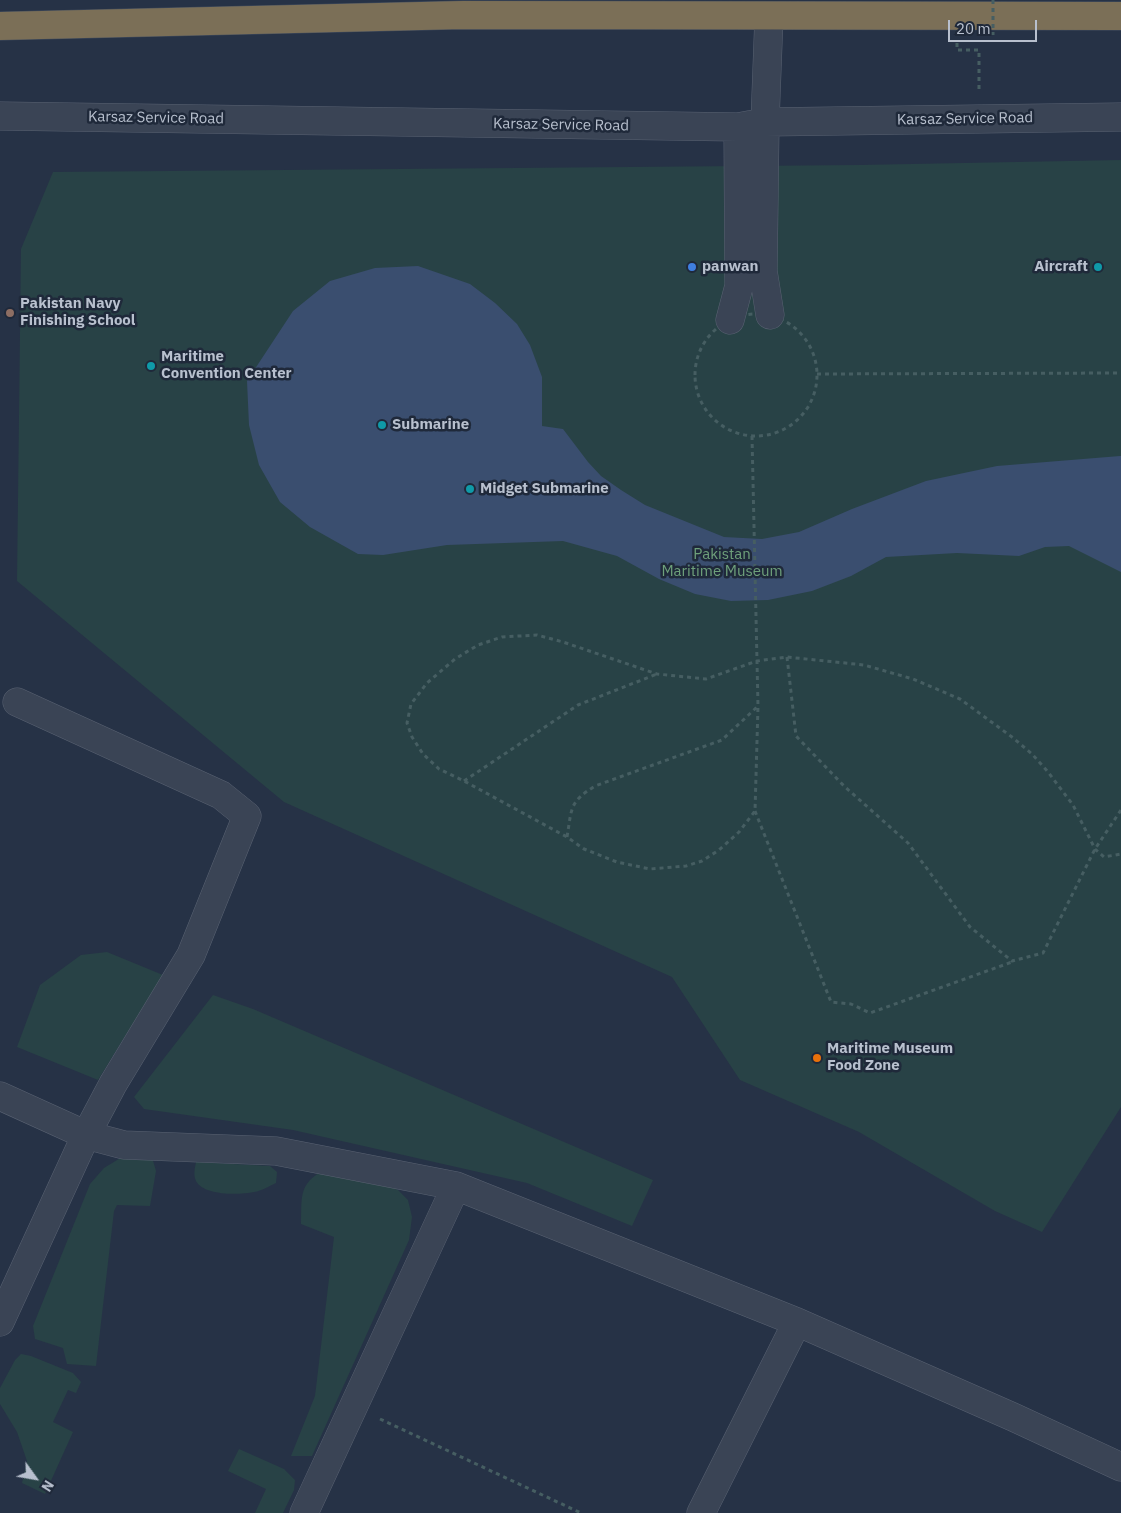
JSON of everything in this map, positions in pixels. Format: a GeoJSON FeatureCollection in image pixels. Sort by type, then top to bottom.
{"type":"FeatureCollection","features":[{"type":"Feature","properties":{"kind":"highway"},"geometry":{"type":"LineString","coordinates":[[0,26],[463,15],[1121,16]]}},
{"type":"Feature","properties":{"kind":"street"},"geometry":{"type":"LineString","coordinates":[[770,16],[765,122],[763,270],[770,315]]}},
{"type":"Feature","properties":{"kind":"street","name":"Karsaz Service Road"},"geometry":{"type":"LineString","coordinates":[[0,116],[738,128],[765,122],[1121,117]]}},
{"type":"Feature","properties":{"kind":"street"},"geometry":{"type":"LineString","coordinates":[[730,320],[740,286],[738,128]]}},
{"type":"Feature","properties":{"kind":"street"},"geometry":{"type":"LineString","coordinates":[[0,1322],[86,1134],[113,1084],[191,955],[247,816],[220,795],[17,702]]}},
{"type":"Feature","properties":{"kind":"street"},"geometry":{"type":"LineString","coordinates":[[0,1096],[86,1134],[124,1145],[276,1151],[456,1186],[797,1322],[1121,1466]]}},
{"type":"Feature","properties":{"kind":"street"},"geometry":{"type":"LineString","coordinates":[[304,1513],[456,1186]]}},
{"type":"Feature","properties":{"kind":"street"},"geometry":{"type":"LineString","coordinates":[[701,1513],[797,1322]]}},
{"type":"Feature","properties":{"kind":"path"},"geometry":{"type":"LineString","coordinates":[[993,0],[993,35]]}},
{"type":"Feature","properties":{"kind":"path"},"geometry":{"type":"LineString","coordinates":[[957,50],[979,50],[979,119]]}},
{"type":"Feature","properties":{"kind":"path"},"geometry":{"type":"LineString","coordinates":[[750,314],[770,315],[788,323],[803,335],[814,354],[817,374],[815,393],[804,410],[789,426],[772,434],[752,436],[732,431],[716,421],[702,405],[695,387],[695,367],[703,347],[714,329],[730,320],[750,314]]}},
{"type":"Feature","properties":{"kind":"path"},"geometry":{"type":"LineString","coordinates":[[817,374],[1121,373]]}},
{"type":"Feature","properties":{"kind":"path"},"geometry":{"type":"LineString","coordinates":[[752,436],[758,706],[755,811],[831,1002],[851,1004],[870,1013],[1012,961],[1043,953],[1095,849],[1121,810]]}},
{"type":"Feature","properties":{"kind":"path"},"geometry":{"type":"LineString","coordinates":[[755,811],[739,832],[702,861],[686,866],[650,869],[617,862],[584,849],[567,837],[439,769],[422,754],[412,737],[407,723],[411,704],[427,683],[455,660],[478,645],[502,637],[537,635],[657,674],[706,679],[757,661],[787,657],[864,665],[914,679],[960,699],[1012,737],[1032,754],[1073,805],[1095,849],[1104,858],[1121,854]]}},
{"type":"Feature","properties":{"kind":"path"},"geometry":{"type":"LineString","coordinates":[[787,657],[796,736],[844,786],[908,843],[970,927],[1012,961]]}},
{"type":"Feature","properties":{"kind":"path"},"geometry":{"type":"LineString","coordinates":[[464,781],[578,705],[657,674]]}},
{"type":"Feature","properties":{"kind":"path"},"geometry":{"type":"LineString","coordinates":[[567,837],[572,806],[582,794],[596,786],[722,740],[758,706]]}},
{"type":"Feature","properties":{"kind":"path"},"geometry":{"type":"LineString","coordinates":[[354,1407],[581,1513]]}},
{"type":"Feature","properties":{"kind":"green space","name":"Pakistan Maritime Museum"},"geometry":{"type":"Polygon","coordinates":[[[1121,160],[1121,1107],[1042,1232],[995,1211],[859,1132],[740,1080],[672,977],[284,802],[17,581],[21,249],[53,172],[859,165],[1121,160]]]}},
{"type":"Feature","properties":{"kind":"green space"},"geometry":{"type":"Polygon","coordinates":[[[107,952],[163,975],[98,1080],[17,1047],[40,985],[81,955],[107,952]]]}},
{"type":"Feature","properties":{"kind":"green space"},"geometry":{"type":"Polygon","coordinates":[[[213,995],[253,1009],[653,1180],[632,1226],[527,1183],[293,1130],[144,1109],[134,1097],[213,995]]]}},
{"type":"Feature","properties":{"kind":"green space"},"geometry":{"type":"Polygon","coordinates":[[[151,1154],[156,1171],[150,1206],[117,1205],[114,1211],[96,1366],[67,1364],[63,1348],[35,1339],[33,1326],[90,1184],[104,1168],[122,1157],[151,1154]]]}},
{"type":"Feature","properties":{"kind":"green space"},"geometry":{"type":"Polygon","coordinates":[[[196,1162],[270,1166],[277,1172],[276,1183],[260,1191],[248,1193],[214,1192],[200,1186],[196,1181],[194,1173],[196,1162]]]}},
{"type":"Feature","properties":{"kind":"green space"},"geometry":{"type":"Polygon","coordinates":[[[319,1173],[376,1178],[398,1190],[408,1200],[412,1217],[409,1240],[312,1456],[291,1456],[315,1396],[334,1237],[301,1224],[304,1189],[307,1183],[319,1173]]]}},
{"type":"Feature","properties":{"kind":"green space"},"geometry":{"type":"Polygon","coordinates":[[[21,1354],[31,1356],[73,1373],[81,1382],[76,1393],[68,1390],[53,1422],[73,1432],[45,1494],[22,1483],[27,1461],[17,1432],[0,1404],[0,1388],[15,1360],[21,1354]]]}},
{"type":"Feature","properties":{"kind":"green space"},"geometry":{"type":"Polygon","coordinates":[[[239,1449],[284,1469],[295,1480],[294,1490],[283,1513],[255,1513],[266,1489],[228,1471],[239,1449]]]}},
{"type":"Feature","properties":{"kind":"water"},"geometry":{"type":"Polygon","coordinates":[[[418,266],[470,284],[495,303],[517,324],[530,345],[542,377],[542,426],[563,429],[601,476],[645,505],[724,537],[762,539],[799,532],[852,509],[926,481],[997,466],[1121,456],[1121,572],[1069,546],[1045,547],[1019,556],[957,553],[886,557],[851,576],[812,591],[768,600],[731,601],[695,594],[659,579],[617,556],[563,541],[447,545],[383,555],[358,554],[310,527],[280,502],[259,465],[249,425],[247,381],[293,311],[330,281],[375,268],[418,266]]]}},
{"type":"Feature","properties":{"kind":"place","name":"panwan"},"geometry":{"type":"Point","coordinates":[692,267]}},
{"type":"Feature","properties":{"kind":"place","name":"Aircraft"},"geometry":{"type":"Point","coordinates":[1098,267]}},
{"type":"Feature","properties":{"kind":"place","name":"Pakistan Navy Finishing School"},"geometry":{"type":"Point","coordinates":[10,313]}},
{"type":"Feature","properties":{"kind":"place","name":"Maritime Convention Center"},"geometry":{"type":"Point","coordinates":[151,366]}},
{"type":"Feature","properties":{"kind":"place","name":"Submarine"},"geometry":{"type":"Point","coordinates":[382,425]}},
{"type":"Feature","properties":{"kind":"place","name":"Midget Submarine"},"geometry":{"type":"Point","coordinates":[470,489]}},
{"type":"Feature","properties":{"kind":"place","name":"Maritime Museum Food Zone"},"geometry":{"type":"Point","coordinates":[817,1058]}}]}
